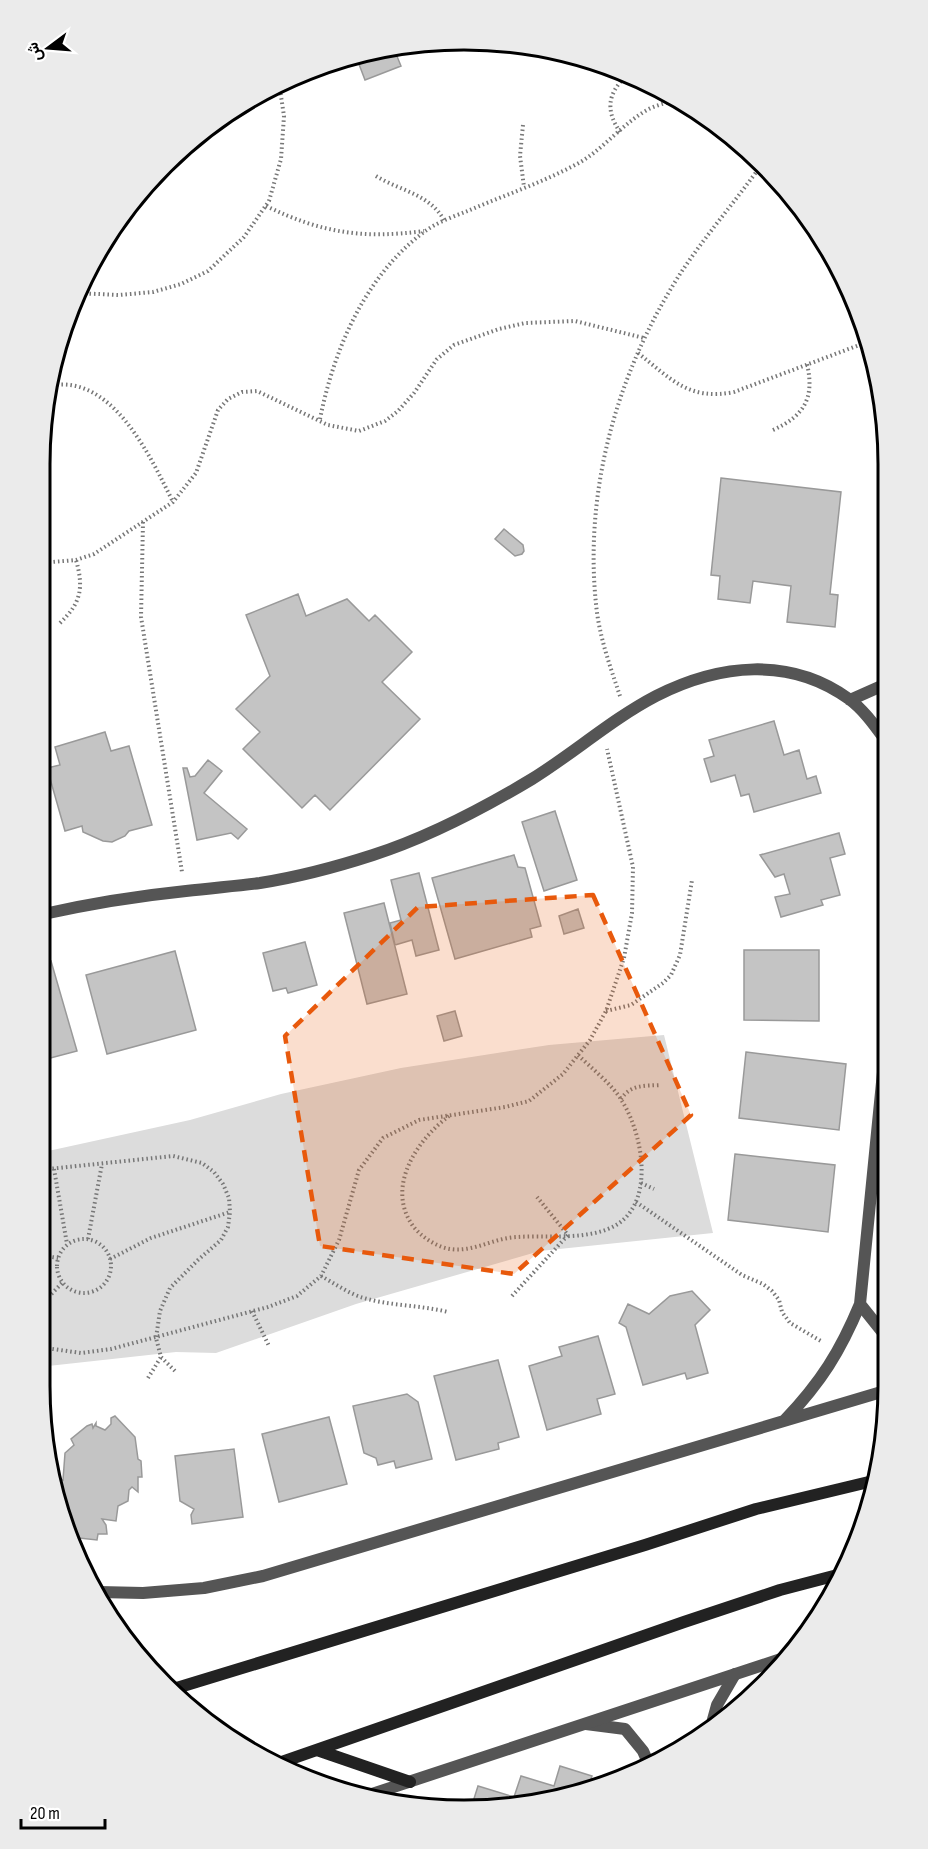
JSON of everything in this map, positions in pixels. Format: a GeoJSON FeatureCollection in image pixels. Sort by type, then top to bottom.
{"type":"FeatureCollection","features":[{"type":"Feature","properties":{"kind":"main road"},"geometry":{"type":"LineString","coordinates":[[180,1687],[756,1509],[867,1483]]}},
{"type":"Feature","properties":{"kind":"main road"},"geometry":{"type":"LineString","coordinates":[[288,1760],[716,1611],[832,1576]]}},
{"type":"Feature","properties":{"kind":"main road"},"geometry":{"type":"LineString","coordinates":[[316,1750],[410,1782]]}},
{"type":"Feature","properties":{"kind":"street"},"geometry":{"type":"LineString","coordinates":[[50,913],[185,891],[261,883],[318,871],[375,854],[430,833],[483,808],[656,696],[689,682],[723,673],[758,668],[791,672],[822,682],[850,700],[878,730]]}},
{"type":"Feature","properties":{"kind":"street"},"geometry":{"type":"LineString","coordinates":[[850,700],[878,688]]}},
{"type":"Feature","properties":{"kind":"street"},"geometry":{"type":"LineString","coordinates":[[784,1421],[808,1396],[838,1352],[860,1304],[878,1123]]}},
{"type":"Feature","properties":{"kind":"street"},"geometry":{"type":"LineString","coordinates":[[860,1304],[878,1326]]}},
{"type":"Feature","properties":{"kind":"street"},"geometry":{"type":"LineString","coordinates":[[105,1592],[143,1593],[204,1588],[263,1576],[878,1393]]}},
{"type":"Feature","properties":{"kind":"street"},"geometry":{"type":"LineString","coordinates":[[381,1791],[772,1662]]}},
{"type":"Feature","properties":{"kind":"street"},"geometry":{"type":"LineString","coordinates":[[714,1715],[717,1705],[735,1674]]}},
{"type":"Feature","properties":{"kind":"street"},"geometry":{"type":"LineString","coordinates":[[586,1724],[625,1729],[644,1751],[646,1757]]}},
{"type":"Feature","properties":{"kind":"path"},"geometry":{"type":"LineString","coordinates":[[620,132],[612,120],[610,109],[611,97],[622,80]]}},
{"type":"Feature","properties":{"kind":"path"},"geometry":{"type":"LineString","coordinates":[[86,293],[119,295],[153,292],[181,284],[208,271],[244,237],[269,201],[281,159],[284,116],[280,92]]}},
{"type":"Feature","properties":{"kind":"path"},"geometry":{"type":"LineString","coordinates":[[266,206],[296,220],[327,230],[360,235],[393,235],[425,231],[577,164],[650,108],[667,103]]}},
{"type":"Feature","properties":{"kind":"path"},"geometry":{"type":"LineString","coordinates":[[523,125],[520,156],[524,188]]}},
{"type":"Feature","properties":{"kind":"path"},"geometry":{"type":"LineString","coordinates":[[626,714],[607,657],[598,616],[592,554],[596,501],[606,450],[616,412],[644,338],[681,272],[758,172]]}},
{"type":"Feature","properties":{"kind":"path"},"geometry":{"type":"LineString","coordinates":[[376,176],[389,184],[428,200],[441,213],[445,222]]}},
{"type":"Feature","properties":{"kind":"path"},"geometry":{"type":"LineString","coordinates":[[320,419],[327,383],[339,348],[355,315],[392,263],[425,231]]}},
{"type":"Feature","properties":{"kind":"path"},"geometry":{"type":"LineString","coordinates":[[50,562],[76,560],[94,554],[173,502],[196,473],[218,410],[228,399],[242,392],[257,391],[320,419],[328,425],[359,430],[385,421],[398,411],[414,393],[437,359],[454,345],[499,329],[525,323],[575,321],[644,338]]}},
{"type":"Feature","properties":{"kind":"path"},"geometry":{"type":"LineString","coordinates":[[638,353],[684,388],[700,394],[717,396],[734,393],[861,344]]}},
{"type":"Feature","properties":{"kind":"path"},"geometry":{"type":"LineString","coordinates":[[773,430],[787,424],[806,402],[810,389],[807,364]]}},
{"type":"Feature","properties":{"kind":"path"},"geometry":{"type":"LineString","coordinates":[[57,384],[83,388],[106,400],[151,457],[173,502]]}},
{"type":"Feature","properties":{"kind":"path"},"geometry":{"type":"LineString","coordinates":[[143,522],[141,617],[185,891]]}},
{"type":"Feature","properties":{"kind":"path"},"geometry":{"type":"LineString","coordinates":[[60,623],[73,611],[80,595],[81,577],[76,560]]}},
{"type":"Feature","properties":{"kind":"path"},"geometry":{"type":"LineString","coordinates":[[50,1349],[81,1353],[111,1349],[252,1311],[297,1296],[321,1276],[339,1240],[359,1170],[383,1138],[419,1120],[505,1107],[529,1101],[563,1074],[590,1040],[606,1011],[624,958],[632,913],[633,867],[603,731]]}},
{"type":"Feature","properties":{"kind":"path"},"geometry":{"type":"LineString","coordinates":[[606,1011],[631,1005],[671,975],[680,955],[692,880]]}},
{"type":"Feature","properties":{"kind":"path"},"geometry":{"type":"LineString","coordinates":[[450,1116],[436,1126],[415,1152],[404,1181],[405,1208],[418,1232],[441,1247],[468,1250],[499,1239],[568,1235],[608,1229],[625,1218],[636,1202],[641,1183],[642,1162],[636,1127],[621,1099],[578,1055]]}},
{"type":"Feature","properties":{"kind":"path"},"geometry":{"type":"LineString","coordinates":[[621,1099],[627,1091],[634,1088],[661,1085]]}},
{"type":"Feature","properties":{"kind":"path"},"geometry":{"type":"LineString","coordinates":[[50,1169],[174,1156],[202,1163],[214,1172],[223,1184],[229,1198],[231,1212],[222,1240],[170,1288],[160,1311],[156,1338],[161,1357],[177,1373]]}},
{"type":"Feature","properties":{"kind":"path"},"geometry":{"type":"LineString","coordinates":[[88,1239],[102,1164]]}},
{"type":"Feature","properties":{"kind":"path"},"geometry":{"type":"LineString","coordinates":[[54,1169],[67,1244]]}},
{"type":"Feature","properties":{"kind":"path"},"geometry":{"type":"LineString","coordinates":[[641,1183],[654,1189]]}},
{"type":"Feature","properties":{"kind":"path"},"geometry":{"type":"LineString","coordinates":[[537,1197],[568,1235]]}},
{"type":"Feature","properties":{"kind":"path"},"geometry":{"type":"LineString","coordinates":[[636,1202],[742,1275],[763,1284],[779,1300],[782,1311],[790,1323],[838,1352]]}},
{"type":"Feature","properties":{"kind":"path"},"geometry":{"type":"LineString","coordinates":[[110,1259],[151,1238],[231,1212]]}},
{"type":"Feature","properties":{"kind":"path"},"geometry":{"type":"LineString","coordinates":[[512,1296],[568,1235]]}},
{"type":"Feature","properties":{"kind":"path"},"geometry":{"type":"LineString","coordinates":[[88,1239],[98,1242],[106,1249],[112,1270],[108,1280],[101,1288],[91,1293],[81,1294],[70,1291],[62,1283],[56,1267],[57,1258],[67,1244],[88,1239]]}},
{"type":"Feature","properties":{"kind":"path"},"geometry":{"type":"LineString","coordinates":[[50,1257],[57,1258]]}},
{"type":"Feature","properties":{"kind":"path"},"geometry":{"type":"LineString","coordinates":[[321,1276],[361,1298],[429,1307],[448,1312]]}},
{"type":"Feature","properties":{"kind":"path"},"geometry":{"type":"LineString","coordinates":[[50,1296],[62,1283]]}},
{"type":"Feature","properties":{"kind":"path"},"geometry":{"type":"LineString","coordinates":[[252,1311],[269,1346]]}},
{"type":"Feature","properties":{"kind":"path"},"geometry":{"type":"LineString","coordinates":[[148,1378],[161,1357]]}},
{"type":"Feature","properties":{"kind":"highlighted area"},"geometry":{"type":"Polygon","coordinates":[[[593,895],[691,1115],[514,1274],[320,1246],[285,1036],[418,907],[593,895]]]}},
{"type":"Feature","properties":{"kind":"shaded area"},"geometry":{"type":"Polygon","coordinates":[[[664,1035],[713,1233],[540,1251],[356,1304],[216,1353],[176,1352],[50,1366],[50,1151],[190,1120],[281,1094],[401,1068],[549,1045],[664,1035]]]}},
{"type":"Feature","properties":{"kind":"building"},"geometry":{"type":"Polygon","coordinates":[[[396,55],[401,66],[365,80],[359,64],[396,55]]]}},
{"type":"Feature","properties":{"kind":"building"},"geometry":{"type":"Polygon","coordinates":[[[721,478],[841,492],[830,594],[838,595],[835,627],[787,622],[791,586],[753,581],[750,603],[718,599],[720,576],[711,575],[721,478]]]}},
{"type":"Feature","properties":{"kind":"building"},"geometry":{"type":"Polygon","coordinates":[[[504,529],[523,545],[522,554],[515,556],[495,539],[504,529]]]}},
{"type":"Feature","properties":{"kind":"building"},"geometry":{"type":"Polygon","coordinates":[[[298,594],[306,616],[347,599],[369,621],[375,615],[412,652],[382,682],[420,719],[330,810],[315,795],[302,808],[243,749],[260,732],[236,709],[270,676],[246,615],[298,594]]]}},
{"type":"Feature","properties":{"kind":"building"},"geometry":{"type":"Polygon","coordinates":[[[774,721],[784,755],[799,750],[807,779],[816,776],[821,793],[754,812],[749,794],[741,796],[735,775],[711,782],[704,759],[714,756],[709,740],[774,721]]]}},
{"type":"Feature","properties":{"kind":"building"},"geometry":{"type":"Polygon","coordinates":[[[105,732],[111,751],[129,746],[152,825],[129,831],[125,836],[112,842],[103,841],[83,832],[82,826],[65,831],[50,778],[50,767],[60,765],[55,747],[105,732]]]}},
{"type":"Feature","properties":{"kind":"building"},"geometry":{"type":"Polygon","coordinates":[[[208,760],[222,771],[204,793],[247,829],[238,839],[231,833],[197,840],[183,768],[187,768],[190,777],[195,776],[208,760]]]}},
{"type":"Feature","properties":{"kind":"building"},"geometry":{"type":"Polygon","coordinates":[[[555,811],[577,880],[544,891],[522,822],[555,811]]]}},
{"type":"Feature","properties":{"kind":"building"},"geometry":{"type":"Polygon","coordinates":[[[839,833],[845,854],[830,858],[840,895],[821,900],[823,905],[781,917],[775,897],[790,894],[784,874],[775,877],[760,855],[839,833]]]}},
{"type":"Feature","properties":{"kind":"building"},"geometry":{"type":"Polygon","coordinates":[[[514,855],[518,867],[525,868],[541,926],[530,929],[532,937],[455,959],[432,878],[514,855]]]}},
{"type":"Feature","properties":{"kind":"building"},"geometry":{"type":"Polygon","coordinates":[[[419,873],[439,950],[416,956],[412,940],[395,945],[390,923],[401,920],[391,880],[419,873]]]}},
{"type":"Feature","properties":{"kind":"building"},"geometry":{"type":"Polygon","coordinates":[[[384,903],[407,994],[367,1004],[344,913],[384,903]]]}},
{"type":"Feature","properties":{"kind":"building"},"geometry":{"type":"Polygon","coordinates":[[[578,909],[584,928],[564,934],[559,916],[578,909]]]}},
{"type":"Feature","properties":{"kind":"building"},"geometry":{"type":"Polygon","coordinates":[[[305,942],[317,985],[288,993],[286,988],[273,991],[263,953],[305,942]]]}},
{"type":"Feature","properties":{"kind":"building"},"geometry":{"type":"Polygon","coordinates":[[[744,950],[819,950],[819,1021],[744,1020],[744,950]]]}},
{"type":"Feature","properties":{"kind":"building"},"geometry":{"type":"Polygon","coordinates":[[[175,951],[196,1030],[107,1054],[86,975],[175,951]]]}},
{"type":"Feature","properties":{"kind":"building"},"geometry":{"type":"Polygon","coordinates":[[[50,961],[77,1051],[50,1058],[50,961]]]}},
{"type":"Feature","properties":{"kind":"building"},"geometry":{"type":"Polygon","coordinates":[[[455,1011],[462,1036],[444,1041],[437,1016],[455,1011]]]}},
{"type":"Feature","properties":{"kind":"building"},"geometry":{"type":"Polygon","coordinates":[[[746,1052],[846,1064],[839,1130],[739,1118],[746,1052]]]}},
{"type":"Feature","properties":{"kind":"building"},"geometry":{"type":"Polygon","coordinates":[[[735,1154],[835,1165],[828,1232],[728,1220],[735,1154]]]}},
{"type":"Feature","properties":{"kind":"building"},"geometry":{"type":"Polygon","coordinates":[[[692,1291],[710,1310],[695,1325],[708,1373],[687,1379],[685,1373],[643,1385],[626,1327],[619,1323],[628,1304],[649,1314],[670,1296],[692,1291]]]}},
{"type":"Feature","properties":{"kind":"building"},"geometry":{"type":"Polygon","coordinates":[[[598,1336],[615,1394],[597,1399],[601,1414],[547,1430],[529,1366],[562,1356],[559,1347],[598,1336]]]}},
{"type":"Feature","properties":{"kind":"building"},"geometry":{"type":"Polygon","coordinates":[[[498,1360],[519,1437],[498,1443],[499,1449],[456,1460],[434,1376],[498,1360]]]}},
{"type":"Feature","properties":{"kind":"building"},"geometry":{"type":"Polygon","coordinates":[[[407,1394],[418,1402],[432,1459],[396,1468],[394,1461],[378,1465],[376,1458],[364,1453],[353,1406],[407,1394]]]}},
{"type":"Feature","properties":{"kind":"building"},"geometry":{"type":"Polygon","coordinates":[[[115,1416],[135,1437],[142,1477],[138,1477],[138,1492],[132,1487],[129,1490],[128,1501],[118,1506],[116,1521],[102,1519],[106,1525],[107,1534],[98,1534],[97,1540],[79,1538],[61,1480],[63,1480],[65,1453],[74,1445],[71,1439],[87,1426],[92,1424],[93,1428],[96,1423],[96,1426],[105,1430],[111,1424],[111,1418],[115,1416]]]}},
{"type":"Feature","properties":{"kind":"building"},"geometry":{"type":"Polygon","coordinates":[[[329,1417],[347,1484],[279,1502],[262,1434],[329,1417]]]}},
{"type":"Feature","properties":{"kind":"building"},"geometry":{"type":"Polygon","coordinates":[[[234,1449],[243,1517],[192,1524],[191,1515],[194,1509],[180,1501],[175,1456],[234,1449]]]}},
{"type":"Feature","properties":{"kind":"building"},"geometry":{"type":"Polygon","coordinates":[[[560,1766],[592,1776],[591,1780],[545,1792],[514,1796],[521,1776],[554,1786],[560,1766]]]}},
{"type":"Feature","properties":{"kind":"building"},"geometry":{"type":"Polygon","coordinates":[[[478,1786],[513,1797],[474,1800],[478,1786]]]}}]}
